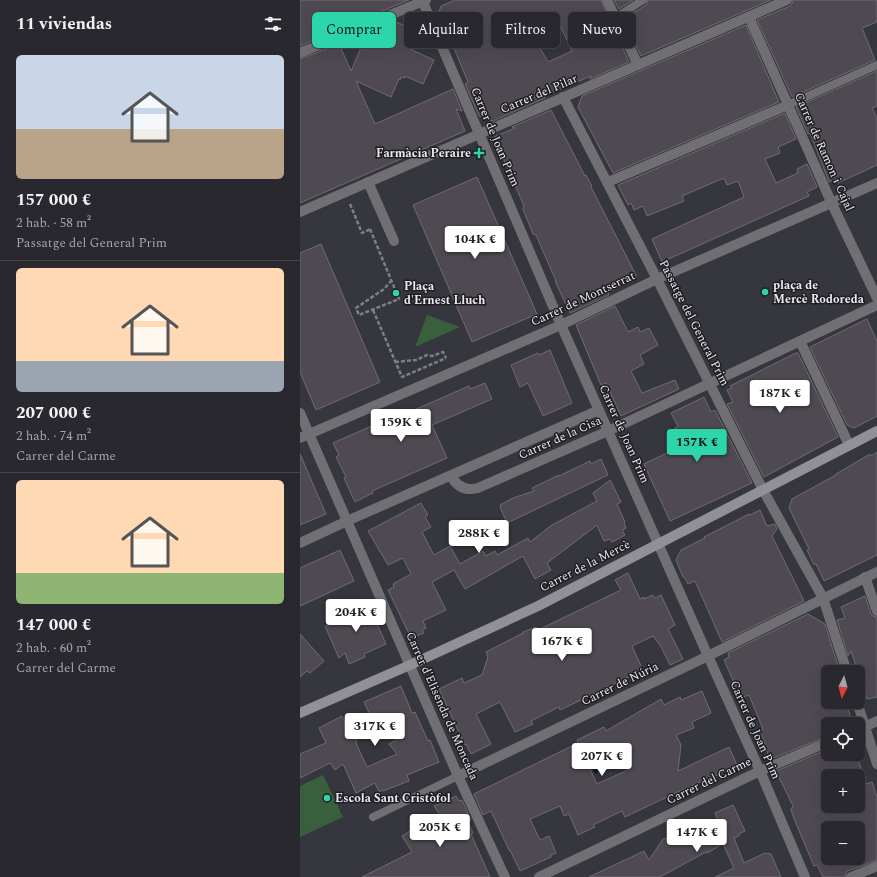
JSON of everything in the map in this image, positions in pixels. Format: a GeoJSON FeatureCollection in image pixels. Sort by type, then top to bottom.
{"type":"FeatureCollection","features":[{"type":"Feature","properties":{"kind":"street"},"geometry":{"type":"LineString","coordinates":[[607,0],[612,12]]}},
{"type":"Feature","properties":{"kind":"street","name":"Carrer del Pilar"},"geometry":{"type":"LineString","coordinates":[[300,212],[787,0]]}},
{"type":"Feature","properties":{"kind":"street"},"geometry":{"type":"LineString","coordinates":[[300,53],[423,1]]}},
{"type":"Feature","properties":{"kind":"street","name":"Carrer de Joan Prim"},"geometry":{"type":"LineString","coordinates":[[423,1],[561,325],[760,770],[805,877]]}},
{"type":"Feature","properties":{"kind":"street","name":"Carrer de Ramon i Cajal"},"geometry":{"type":"LineString","coordinates":[[749,17],[832,204],[877,298]]}},
{"type":"Feature","properties":{"kind":"street"},"geometry":{"type":"LineString","coordinates":[[630,48],[638,65]]}},
{"type":"Feature","properties":{"kind":"street","name":"Passatge del General Prim"},"geometry":{"type":"LineString","coordinates":[[563,98],[608,182],[763,490],[823,598],[845,665]]}},
{"type":"Feature","properties":{"kind":"street"},"geometry":{"type":"LineString","coordinates":[[608,182],[788,105]]}},
{"type":"Feature","properties":{"kind":"street"},"geometry":{"type":"LineString","coordinates":[[368,182],[394,241]]}},
{"type":"Feature","properties":{"kind":"street","name":"Carrer de Montserrat"},"geometry":{"type":"LineString","coordinates":[[300,438],[561,325],[657,279],[832,204],[877,183]]}},
{"type":"Feature","properties":{"kind":"street","name":"Carrer de la Cisa"},"geometry":{"type":"LineString","coordinates":[[451,476],[455,483],[462,487],[473,489],[478,488],[608,431],[877,306]]}},
{"type":"Feature","properties":{"kind":"street"},"geometry":{"type":"LineString","coordinates":[[800,341],[849,445]]}},
{"type":"Feature","properties":{"kind":"street","name":"Carrer de la Cisa"},"geometry":{"type":"LineString","coordinates":[[300,543],[599,410]]}},
{"type":"Feature","properties":{"kind":"street","name":"Carrer d'Elisenda de Moncada"},"geometry":{"type":"LineString","coordinates":[[300,413],[458,776],[505,877]]}},
{"type":"Feature","properties":{"kind":"street","name":"Carrer de la Mercè"},"geometry":{"type":"LineString","coordinates":[[300,713],[410,665],[538,606],[877,431]]}},
{"type":"Feature","properties":{"kind":"street","name":"Carrer de Núria"},"geometry":{"type":"LineString","coordinates":[[458,776],[708,656],[877,572]]}},
{"type":"Feature","properties":{"kind":"street"},"geometry":{"type":"LineString","coordinates":[[865,577],[877,611]]}},
{"type":"Feature","properties":{"kind":"street"},"geometry":{"type":"LineString","coordinates":[[865,727],[877,721]]}},
{"type":"Feature","properties":{"kind":"street"},"geometry":{"type":"LineString","coordinates":[[865,735],[877,764]]}},
{"type":"Feature","properties":{"kind":"street","name":"Carrer del Carme"},"geometry":{"type":"LineString","coordinates":[[539,877],[760,770],[821,745]]}},
{"type":"Feature","properties":{"kind":"street"},"geometry":{"type":"LineString","coordinates":[[851,877],[877,866]]}},
{"type":"Feature","properties":{"kind":"lane"},"geometry":{"type":"LineString","coordinates":[[624,12],[643,0]]}},
{"type":"Feature","properties":{"kind":"lane"},"geometry":{"type":"LineString","coordinates":[[788,105],[877,65]]}},
{"type":"Feature","properties":{"kind":"lane","name":"Carrer de Núria"},"geometry":{"type":"LineString","coordinates":[[373,817],[458,776]]}},
{"type":"Feature","properties":{"kind":"path"},"geometry":{"type":"LineString","coordinates":[[352,210],[362,233],[377,227]]}},
{"type":"Feature","properties":{"kind":"path"},"geometry":{"type":"LineString","coordinates":[[370,229],[399,299],[358,315],[356,308],[380,292],[391,281]]}},
{"type":"Feature","properties":{"kind":"path"},"geometry":{"type":"LineString","coordinates":[[373,310],[395,362],[402,377],[446,358],[443,352],[432,356],[427,355],[416,360],[395,362]]}},
{"type":"Feature","properties":{"kind":"green space"},"geometry":{"type":"Polygon","coordinates":[[[427,315],[460,327],[415,347],[427,315]]]}},
{"type":"Feature","properties":{"kind":"green space"},"geometry":{"type":"Polygon","coordinates":[[[323,775],[343,817],[300,837],[300,786],[323,775]]]}},
{"type":"Feature","properties":{"kind":"water"},"geometry":{"type":"Polygon","coordinates":[[[607,757],[611,766],[595,774],[591,765],[607,757]]]}},
{"type":"Feature","properties":{"kind":"building"},"geometry":{"type":"Polygon","coordinates":[[[300,0],[409,0],[380,12],[312,12],[312,41],[300,46],[300,0]]]}},
{"type":"Feature","properties":{"kind":"building"},"geometry":{"type":"Polygon","coordinates":[[[455,0],[601,0],[606,12],[568,12],[568,42],[560,25],[560,12],[491,12],[491,48],[540,48],[548,62],[572,51],[571,48],[623,48],[629,62],[590,79],[591,76],[544,96],[545,98],[493,121],[479,116],[465,84],[468,82],[454,48],[483,48],[483,12],[439,12],[441,6],[455,0]]]}},
{"type":"Feature","properties":{"kind":"building"},"geometry":{"type":"Polygon","coordinates":[[[614,0],[633,0],[619,9],[614,0]]]}},
{"type":"Feature","properties":{"kind":"building"},"geometry":{"type":"Polygon","coordinates":[[[648,0],[771,0],[641,56],[636,46],[636,12],[634,12],[646,5],[648,0]]]}},
{"type":"Feature","properties":{"kind":"building"},"geometry":{"type":"Polygon","coordinates":[[[793,0],[877,0],[877,22],[862,28],[875,60],[792,97],[757,20],[790,6],[793,0]]]}},
{"type":"Feature","properties":{"kind":"building"},"geometry":{"type":"Polygon","coordinates":[[[396,22],[404,25],[404,48],[413,48],[412,50],[434,60],[423,84],[405,76],[405,78],[401,77],[391,97],[356,81],[375,124],[453,89],[462,111],[456,109],[465,131],[300,203],[300,59],[329,48],[341,48],[351,71],[361,48],[396,48],[396,22]]]}},
{"type":"Feature","properties":{"kind":"building"},"geometry":{"type":"Polygon","coordinates":[[[746,25],[779,102],[613,173],[578,107],[582,96],[746,25]]]}},
{"type":"Feature","properties":{"kind":"building"},"geometry":{"type":"Polygon","coordinates":[[[877,71],[877,106],[872,108],[877,118],[877,165],[838,183],[836,179],[829,182],[810,133],[808,134],[796,107],[877,71]]]}},
{"type":"Feature","properties":{"kind":"building"},"geometry":{"type":"Polygon","coordinates":[[[551,110],[585,176],[586,175],[592,186],[591,187],[637,277],[608,292],[609,295],[570,313],[536,235],[533,234],[523,209],[524,206],[494,137],[515,128],[512,127],[551,110]]]}},
{"type":"Feature","properties":{"kind":"building"},"geometry":{"type":"Polygon","coordinates":[[[785,113],[796,139],[778,147],[780,153],[765,159],[776,183],[798,173],[797,169],[807,164],[817,187],[807,192],[809,196],[662,262],[652,239],[744,197],[738,181],[727,185],[724,178],[682,196],[684,201],[647,216],[643,206],[634,210],[631,203],[628,205],[618,185],[785,113]]]}},
{"type":"Feature","properties":{"kind":"building"},"geometry":{"type":"Polygon","coordinates":[[[477,177],[537,314],[472,342],[413,205],[477,177]]]}},
{"type":"Feature","properties":{"kind":"building"},"geometry":{"type":"Polygon","coordinates":[[[321,244],[380,382],[316,410],[300,372],[300,253],[321,244]]]}},
{"type":"Feature","properties":{"kind":"building"},"geometry":{"type":"Polygon","coordinates":[[[615,306],[628,332],[638,327],[640,332],[649,328],[658,345],[640,355],[644,364],[631,371],[642,393],[675,380],[679,389],[621,416],[606,383],[601,385],[576,325],[615,306]]]}},
{"type":"Feature","properties":{"kind":"building"},"geometry":{"type":"Polygon","coordinates":[[[867,319],[877,341],[877,416],[854,428],[847,425],[810,347],[867,319]]]}},
{"type":"Feature","properties":{"kind":"building"},"geometry":{"type":"Polygon","coordinates":[[[550,350],[572,403],[543,416],[528,383],[520,387],[511,365],[538,353],[539,355],[550,350]]]}},
{"type":"Feature","properties":{"kind":"building"},"geometry":{"type":"Polygon","coordinates":[[[798,353],[838,437],[764,477],[727,404],[733,402],[727,390],[732,388],[730,386],[798,353]]]}},
{"type":"Feature","properties":{"kind":"building"},"geometry":{"type":"Polygon","coordinates":[[[485,383],[492,399],[432,425],[447,458],[372,491],[373,493],[355,502],[344,478],[346,477],[336,457],[339,455],[333,443],[374,425],[375,427],[469,386],[470,389],[485,383]]]}},
{"type":"Feature","properties":{"kind":"building"},"geometry":{"type":"Polygon","coordinates":[[[704,397],[711,412],[715,410],[752,483],[670,521],[644,464],[681,446],[674,429],[678,426],[671,413],[704,397]]]}},
{"type":"Feature","properties":{"kind":"building"},"geometry":{"type":"Polygon","coordinates":[[[877,452],[877,555],[824,581],[816,564],[814,565],[807,550],[809,549],[789,508],[792,499],[870,454],[871,456],[877,452]]]}},
{"type":"Feature","properties":{"kind":"building"},"geometry":{"type":"Polygon","coordinates":[[[300,454],[326,514],[300,525],[300,454]]]}},
{"type":"Feature","properties":{"kind":"building"},"geometry":{"type":"Polygon","coordinates":[[[601,459],[608,475],[507,523],[500,505],[513,498],[534,491],[532,488],[559,475],[590,461],[591,464],[601,459]]]}},
{"type":"Feature","properties":{"kind":"building"},"geometry":{"type":"Polygon","coordinates":[[[610,480],[621,502],[617,504],[625,522],[626,528],[622,530],[625,535],[612,542],[610,539],[604,541],[597,525],[547,563],[551,570],[535,579],[523,556],[465,589],[454,570],[432,582],[446,610],[423,621],[426,628],[422,630],[424,633],[411,638],[388,590],[394,587],[393,584],[411,574],[403,558],[388,565],[368,531],[421,503],[428,515],[425,517],[431,527],[422,532],[434,555],[450,546],[460,564],[483,551],[486,556],[495,551],[497,555],[528,538],[530,542],[552,525],[597,501],[593,493],[610,480]]]}},
{"type":"Feature","properties":{"kind":"building"},"geometry":{"type":"Polygon","coordinates":[[[760,510],[767,526],[775,524],[777,529],[772,536],[804,601],[722,642],[695,581],[688,584],[683,577],[676,560],[681,550],[749,514],[750,515],[760,510]]]}},
{"type":"Feature","properties":{"kind":"building"},"geometry":{"type":"Polygon","coordinates":[[[340,550],[354,581],[300,606],[300,568],[340,550]]]}},
{"type":"Feature","properties":{"kind":"building"},"geometry":{"type":"Polygon","coordinates":[[[628,573],[640,599],[653,595],[655,598],[661,595],[675,625],[668,629],[683,659],[670,665],[660,645],[653,636],[632,646],[643,670],[560,710],[559,707],[531,721],[533,724],[515,732],[500,702],[476,714],[491,744],[471,754],[466,744],[465,745],[439,689],[462,678],[464,683],[482,675],[488,657],[486,652],[523,632],[536,627],[538,630],[621,590],[615,580],[628,573]]]}},
{"type":"Feature","properties":{"kind":"building"},"geometry":{"type":"Polygon","coordinates":[[[865,596],[871,614],[877,617],[877,697],[867,699],[865,692],[865,665],[856,665],[851,651],[848,656],[837,620],[845,618],[841,607],[865,596]]]}},
{"type":"Feature","properties":{"kind":"building"},"geometry":{"type":"Polygon","coordinates":[[[366,599],[386,644],[364,654],[365,657],[349,664],[345,653],[339,658],[325,626],[352,617],[348,609],[366,599]]]}},
{"type":"Feature","properties":{"kind":"building"},"geometry":{"type":"Polygon","coordinates":[[[808,614],[825,624],[838,665],[821,665],[821,709],[848,709],[851,717],[821,717],[821,739],[771,759],[764,746],[765,743],[759,731],[763,729],[749,695],[741,698],[724,660],[729,657],[728,653],[808,614]]]}},
{"type":"Feature","properties":{"kind":"building"},"geometry":{"type":"Polygon","coordinates":[[[300,634],[324,661],[310,673],[307,671],[300,677],[300,634]]]}},
{"type":"Feature","properties":{"kind":"building"},"geometry":{"type":"Polygon","coordinates":[[[401,686],[412,713],[415,712],[428,741],[430,740],[439,762],[407,775],[409,781],[379,792],[375,783],[356,793],[343,764],[335,770],[330,763],[300,778],[300,754],[326,743],[319,728],[342,716],[349,732],[352,731],[367,767],[397,754],[389,744],[396,740],[386,716],[373,721],[364,702],[401,686]]]}},
{"type":"Feature","properties":{"kind":"building"},"geometry":{"type":"Polygon","coordinates":[[[702,691],[711,713],[692,722],[694,728],[676,735],[681,745],[678,771],[729,747],[737,765],[625,817],[622,811],[593,825],[595,827],[578,835],[569,814],[564,816],[560,806],[530,819],[540,840],[549,836],[556,853],[551,855],[551,857],[520,871],[491,811],[483,815],[474,794],[578,743],[577,740],[604,727],[606,731],[661,699],[664,705],[680,697],[681,700],[702,691]],[[621,747],[587,763],[597,784],[630,769],[621,747]]]}},
{"type":"Feature","properties":{"kind":"building"},"geometry":{"type":"Polygon","coordinates":[[[821,752],[821,761],[859,761],[861,769],[821,769],[821,813],[865,813],[865,784],[872,782],[877,797],[877,860],[865,865],[865,821],[821,821],[821,865],[864,865],[848,871],[845,877],[823,877],[817,865],[814,866],[791,810],[793,806],[776,771],[821,752]]]}},
{"type":"Feature","properties":{"kind":"building"},"geometry":{"type":"Polygon","coordinates":[[[456,796],[459,801],[462,800],[471,820],[468,822],[473,833],[471,834],[490,877],[362,877],[412,852],[402,836],[415,828],[416,830],[440,815],[434,806],[456,796]]]}},
{"type":"Feature","properties":{"kind":"building"},"geometry":{"type":"Polygon","coordinates":[[[733,805],[745,831],[734,838],[744,863],[765,853],[771,854],[781,877],[715,877],[734,868],[723,844],[660,877],[589,877],[644,851],[649,860],[663,839],[670,838],[676,842],[719,822],[715,813],[733,805]]]}},
{"type":"Feature","properties":{"kind":"place","name":"Farmàcia Peraire"},"geometry":{"type":"Point","coordinates":[479,153]}},
{"type":"Feature","properties":{"kind":"place","name":"plaça de Mercè Rodoreda"},"geometry":{"type":"Point","coordinates":[765,292]}},
{"type":"Feature","properties":{"kind":"place","name":"Plaça d'Ernest Lluch"},"geometry":{"type":"Point","coordinates":[396,293]}},
{"type":"Feature","properties":{"kind":"place","name":"Escola Sant Cristòfol"},"geometry":{"type":"Point","coordinates":[327,798]}}]}
